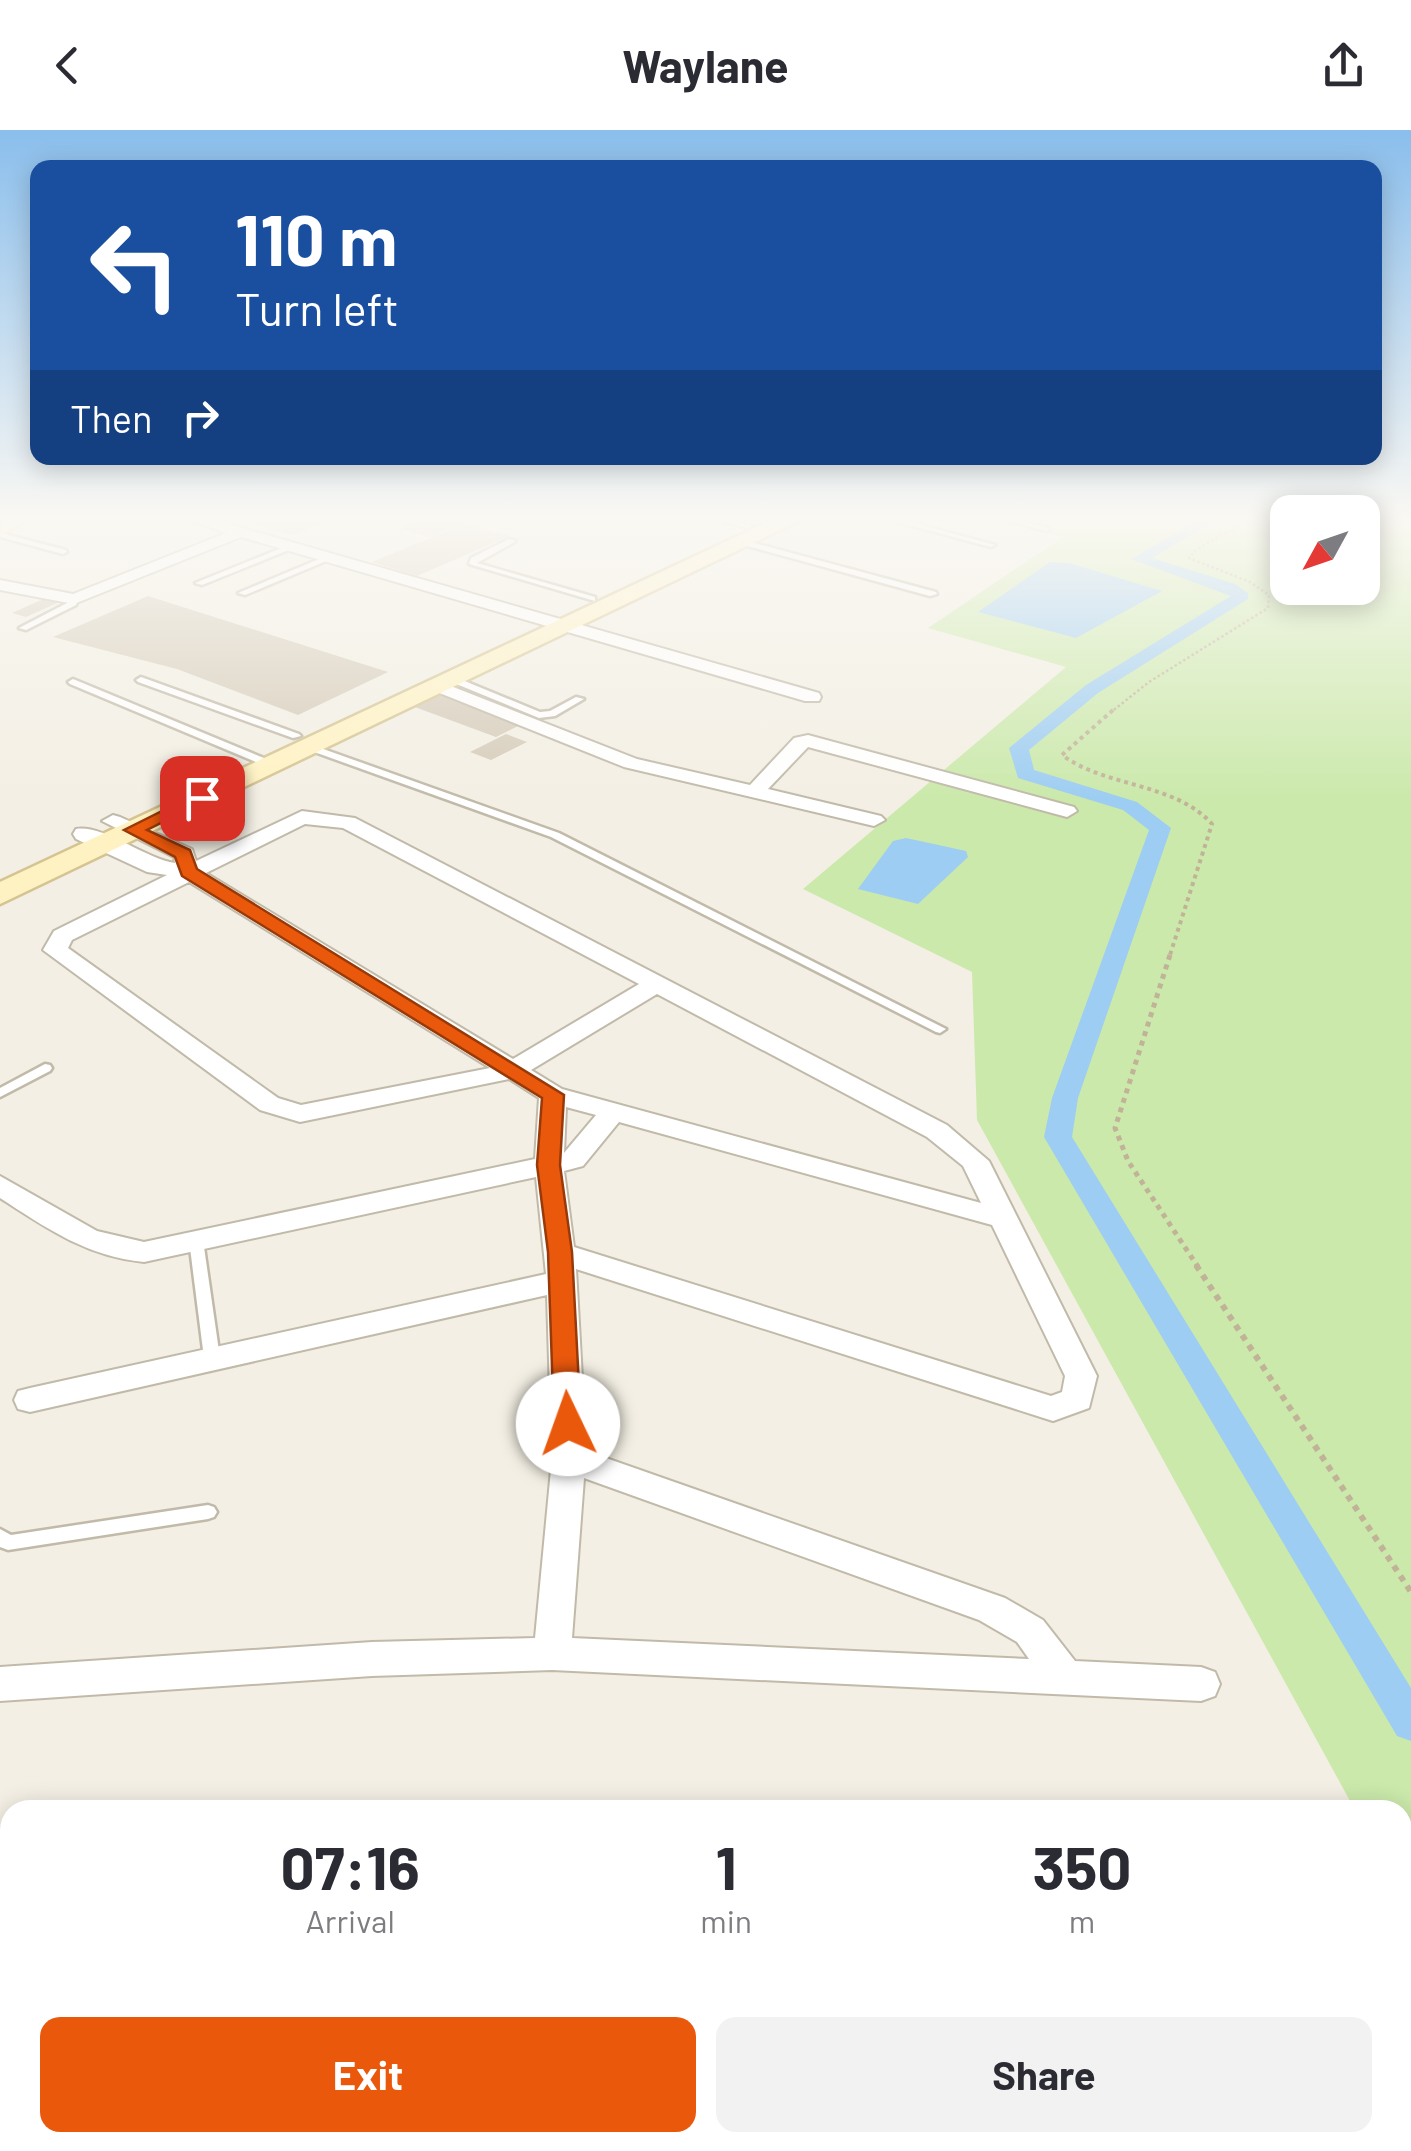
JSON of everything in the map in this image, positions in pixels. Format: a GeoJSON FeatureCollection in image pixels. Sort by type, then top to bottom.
{"type":"FeatureCollection","features":[{"type":"Feature","properties":{"kind":"main road"},"geometry":{"type":"LineString","coordinates":[[349,720],[445,683],[572,612]]}},
{"type":"Feature","properties":{"kind":"main road"},"geometry":{"type":"LineString","coordinates":[[0,873],[108,832],[578,612]]}},
{"type":"Feature","properties":{"kind":"main road"},"geometry":{"type":"LineString","coordinates":[[0,894],[108,832]]}},
{"type":"Feature","properties":{"kind":"street"},"geometry":{"type":"LineString","coordinates":[[514,612],[812,697]]}},
{"type":"Feature","properties":{"kind":"street"},"geometry":{"type":"LineString","coordinates":[[445,683],[632,763],[874,820]]}},
{"type":"Feature","properties":{"kind":"street"},"geometry":{"type":"LineString","coordinates":[[753,793],[808,740],[1067,811]]}},
{"type":"Feature","properties":{"kind":"street"},"geometry":{"type":"LineString","coordinates":[[30,1400],[212,1358],[560,1267],[1053,1409],[1077,1398],[1081,1376],[975,1161],[936,1132],[656,984],[338,820],[302,817],[62,936],[55,950],[269,1104],[300,1114],[512,1071],[656,984]]}},
{"type":"Feature","properties":{"kind":"street"},"geometry":{"type":"LineString","coordinates":[[108,832],[155,868],[188,872],[553,1095],[1006,1219]]}},
{"type":"Feature","properties":{"kind":"street"},"geometry":{"type":"LineString","coordinates":[[108,832],[184,854],[188,872]]}},
{"type":"Feature","properties":{"kind":"street"},"geometry":{"type":"LineString","coordinates":[[552,1654],[570,1459],[560,1267],[549,1165],[553,1095]]}},
{"type":"Feature","properties":{"kind":"street"},"geometry":{"type":"LineString","coordinates":[[0,1186],[92,1242],[117,1252],[144,1252],[574,1160],[614,1112]]}},
{"type":"Feature","properties":{"kind":"street"},"geometry":{"type":"LineString","coordinates":[[570,1459],[992,1609],[1030,1631],[1064,1677]]}},
{"type":"Feature","properties":{"kind":"street"},"geometry":{"type":"LineString","coordinates":[[0,1684],[372,1660],[552,1654],[1201,1684]]}},
{"type":"Feature","properties":{"kind":"lane"},"geometry":{"type":"LineString","coordinates":[[23,628],[54,612]]}},
{"type":"Feature","properties":{"kind":"lane"},"geometry":{"type":"LineString","coordinates":[[141,680],[555,834],[940,1029]]}},
{"type":"Feature","properties":{"kind":"lane"},"geometry":{"type":"LineString","coordinates":[[73,682],[262,761]]}},
{"type":"Feature","properties":{"kind":"lane"},"geometry":{"type":"LineString","coordinates":[[445,683],[540,715],[552,714],[579,700]]}},
{"type":"Feature","properties":{"kind":"lane"},"geometry":{"type":"LineString","coordinates":[[0,1093],[45,1068]]}},
{"type":"Feature","properties":{"kind":"lane"},"geometry":{"type":"LineString","coordinates":[[196,1240],[212,1358]]}},
{"type":"Feature","properties":{"kind":"lane"},"geometry":{"type":"LineString","coordinates":[[0,1536],[8,1542],[208,1512]]}},
{"type":"Feature","properties":{"kind":"path"},"geometry":{"type":"LineString","coordinates":[[1261,612],[1149,682],[1062,755],[1092,773],[1196,808],[1212,824],[1115,1128],[1128,1161],[1411,1592]]}},
{"type":"Feature","properties":{"kind":"green space"},"geometry":{"type":"Polygon","coordinates":[[[951,612],[1411,612],[1411,1800],[1350,1800],[977,1120],[972,972],[803,889],[1066,667],[928,628],[951,612]]]}},
{"type":"Feature","properties":{"kind":"water"},"geometry":{"type":"Polygon","coordinates":[[[979,612],[1123,612],[1076,638],[979,612]]]}},
{"type":"Feature","properties":{"kind":"water"},"geometry":{"type":"Polygon","coordinates":[[[906,838],[966,851],[968,857],[918,904],[858,889],[893,841],[906,838]]]}},
{"type":"Feature","properties":{"kind":"building"},"geometry":{"type":"Polygon","coordinates":[[[110,612],[200,612],[388,672],[298,715],[177,669],[53,637],[110,612]]]}},
{"type":"Feature","properties":{"kind":"building"},"geometry":{"type":"Polygon","coordinates":[[[445,690],[528,721],[496,737],[412,706],[445,690]]]}},
{"type":"Feature","properties":{"kind":"building"},"geometry":{"type":"Polygon","coordinates":[[[506,734],[527,742],[491,760],[470,752],[506,734]]]}},
{"type":"Feature","properties":{"kind":"waterway"},"geometry":{"type":"LineString","coordinates":[[1216,612],[1092,689],[1019,748],[1025,774],[1130,806],[1160,828],[1065,1098],[1058,1137],[1411,1723]]}},
{"type":"Feature","properties":{"kind":"route"},"geometry":{"type":"LineString","coordinates":[[202,798],[133,830],[184,854],[188,872],[553,1095],[549,1165],[560,1252],[568,1424]]}}]}
